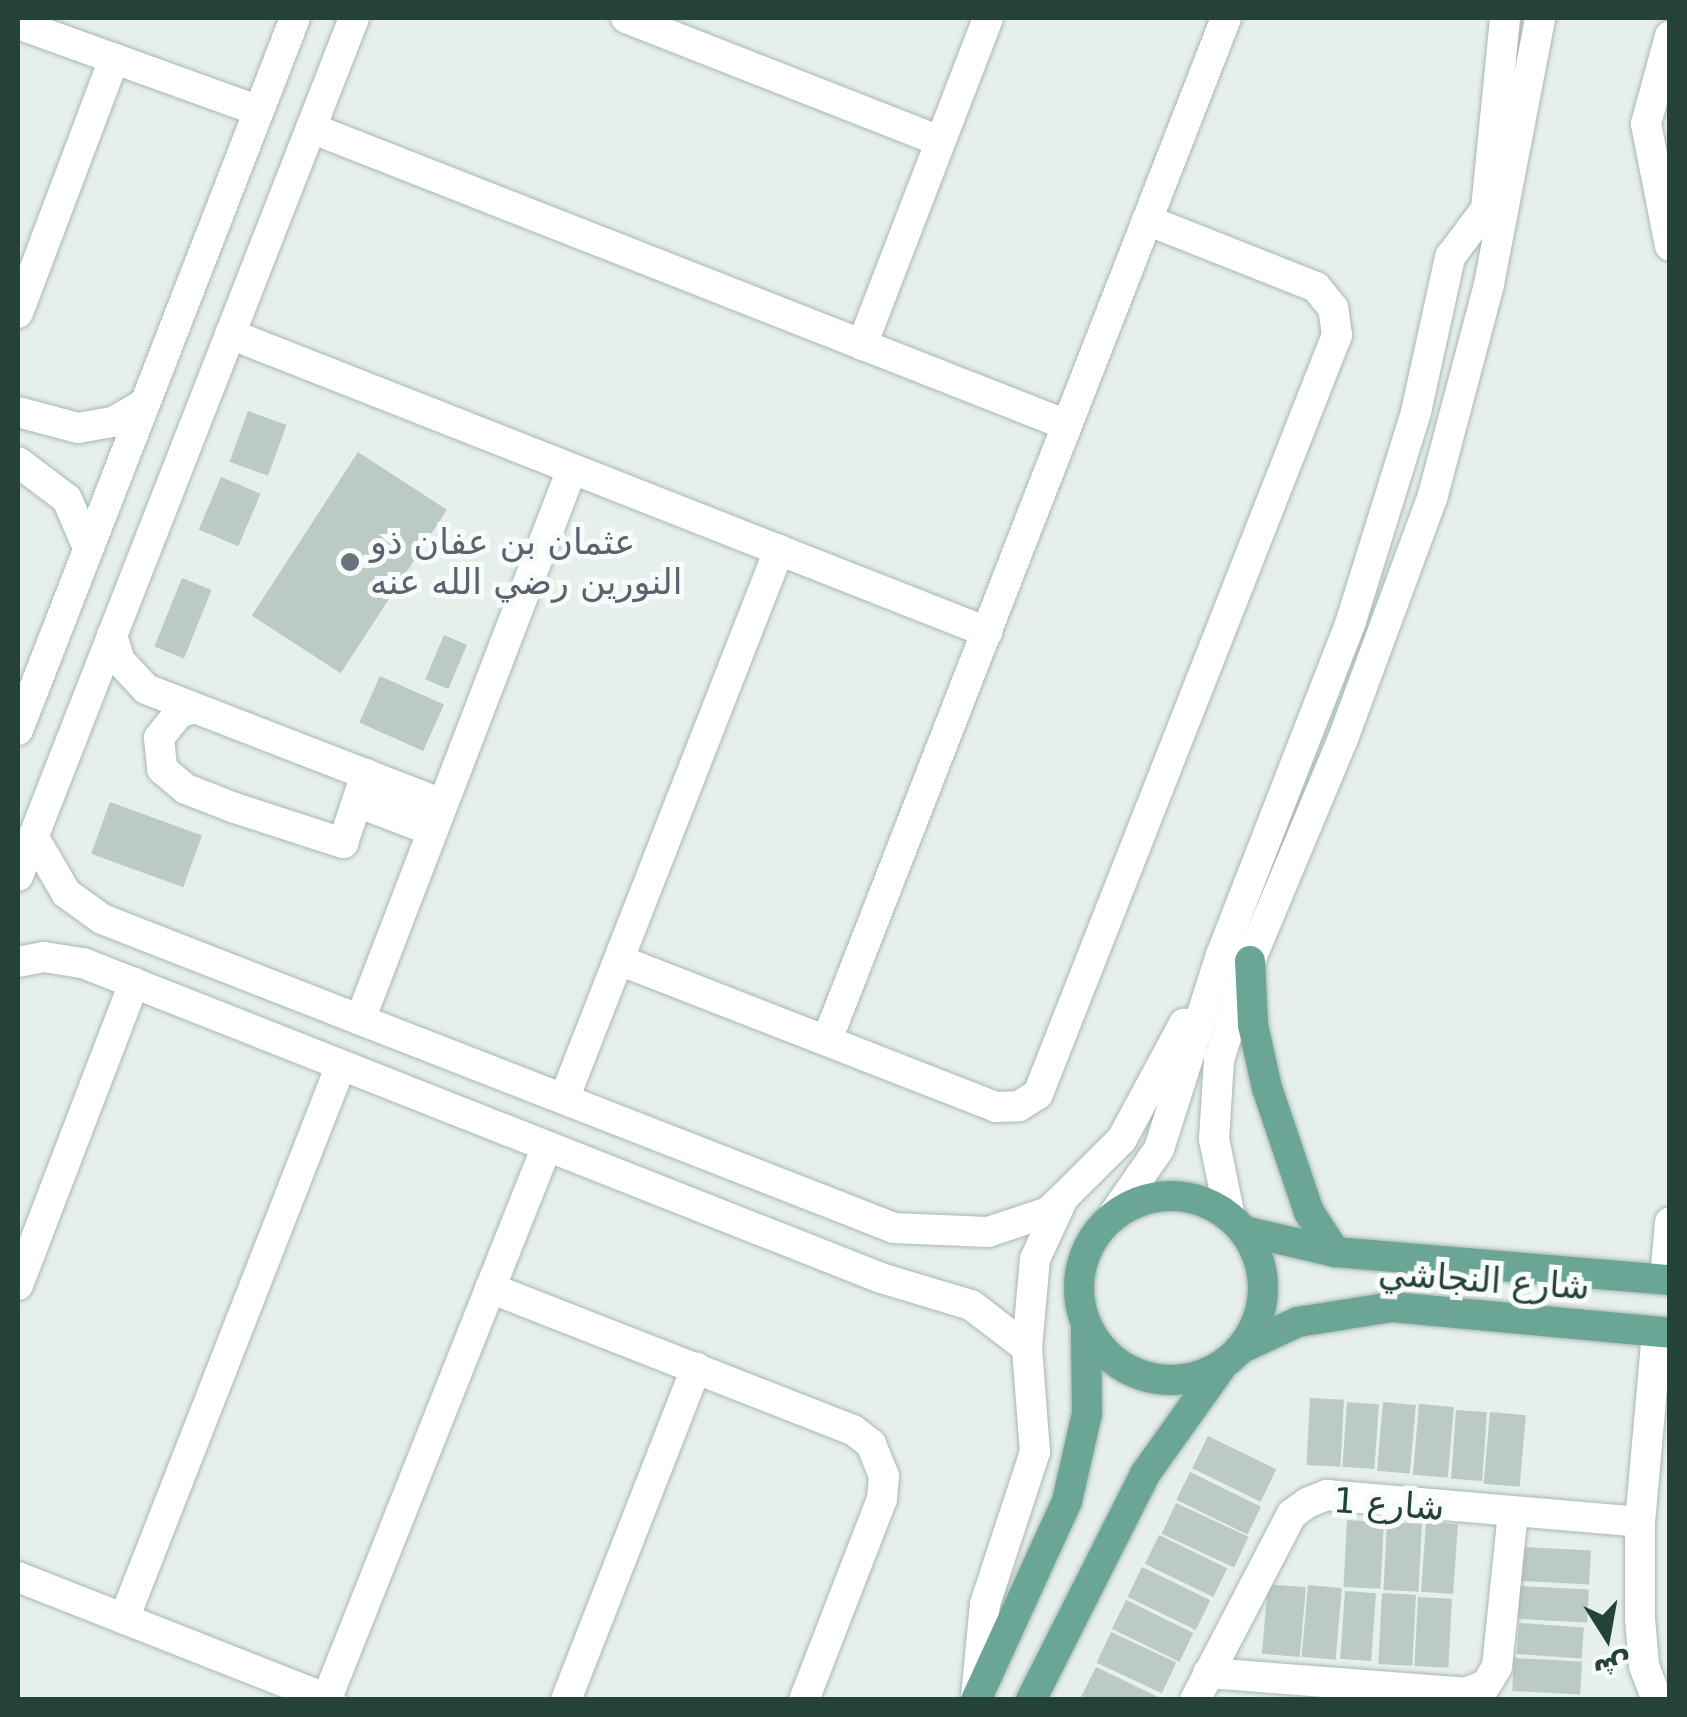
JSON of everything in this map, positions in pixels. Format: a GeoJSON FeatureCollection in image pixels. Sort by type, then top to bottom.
{"type":"FeatureCollection","features":[{"type":"Feature","properties":{"kind":"main road"},"geometry":{"type":"LineString","coordinates":[[1235,958],[1267,1088],[1309,1212],[1335,1252]]}},
{"type":"Feature","properties":{"kind":"main road"},"geometry":{"type":"LineString","coordinates":[[976,1700],[1068,1501],[1086,1414],[1086,1325],[1080,1265],[1114,1214],[1173,1195],[1237,1224],[1262,1269],[1260,1312],[1145,1474],[1031,1700]]}},
{"type":"Feature","properties":{"kind":"main road","name":"شارع النجاشي"},"geometry":{"type":"LineString","coordinates":[[1237,1224],[1335,1252],[1667,1280]]}},
{"type":"Feature","properties":{"kind":"main road","name":"شارع النجاشي"},"geometry":{"type":"LineString","coordinates":[[1233,1355],[1314,1318],[1392,1307],[1663,1332]]}},
{"type":"Feature","properties":{"kind":"main road"},"geometry":{"type":"LineString","coordinates":[[1086,1325],[1110,1358],[1147,1377],[1188,1379],[1233,1355]]}},
{"type":"Feature","properties":{"kind":"street"},"geometry":{"type":"LineString","coordinates":[[18,730],[295,18]]}},
{"type":"Feature","properties":{"kind":"street"},"geometry":{"type":"LineString","coordinates":[[18,876],[354,18]]}},
{"type":"Feature","properties":{"kind":"street"},"geometry":{"type":"LineString","coordinates":[[626,18],[940,141]]}},
{"type":"Feature","properties":{"kind":"street"},"geometry":{"type":"LineString","coordinates":[[862,344],[988,18]]}},
{"type":"Feature","properties":{"kind":"street"},"geometry":{"type":"LineString","coordinates":[[827,1040],[1226,18]]}},
{"type":"Feature","properties":{"kind":"street"},"geometry":{"type":"LineString","coordinates":[[1114,1214],[1158,1148],[1235,958],[1352,621],[1416,412],[1450,257],[1486,210],[1505,18]]}},
{"type":"Feature","properties":{"kind":"street"},"geometry":{"type":"LineString","coordinates":[[33,836],[52,876],[102,919],[894,1228],[988,1232],[1048,1212],[1122,1139],[1235,958],[1344,736],[1432,496],[1489,284],[1540,18]]}},
{"type":"Feature","properties":{"kind":"street"},"geometry":{"type":"LineString","coordinates":[[18,24],[259,111]]}},
{"type":"Feature","properties":{"kind":"street"},"geometry":{"type":"LineString","coordinates":[[1670,36],[1646,124],[1670,246]]}},
{"type":"Feature","properties":{"kind":"street"},"geometry":{"type":"LineString","coordinates":[[18,313],[114,59]]}},
{"type":"Feature","properties":{"kind":"street"},"geometry":{"type":"LineString","coordinates":[[311,128],[1067,425]]}},
{"type":"Feature","properties":{"kind":"street"},"geometry":{"type":"LineString","coordinates":[[619,960],[996,1107],[1019,1106],[1038,1094],[1333,348],[1333,308],[1316,287],[1147,220]]}},
{"type":"Feature","properties":{"kind":"street"},"geometry":{"type":"LineString","coordinates":[[230,334],[986,632]]}},
{"type":"Feature","properties":{"kind":"street"},"geometry":{"type":"LineString","coordinates":[[18,412],[78,428],[113,422],[144,404]]}},
{"type":"Feature","properties":{"kind":"street"},"geometry":{"type":"LineString","coordinates":[[18,462],[67,499],[88,548]]}},
{"type":"Feature","properties":{"kind":"street"},"geometry":{"type":"LineString","coordinates":[[360,1020],[572,469]]}},
{"type":"Feature","properties":{"kind":"street"},"geometry":{"type":"LineString","coordinates":[[564,1099],[779,550]]}},
{"type":"Feature","properties":{"kind":"street"},"geometry":{"type":"LineString","coordinates":[[112,635],[120,662],[136,682],[362,788],[438,818]]}},
{"type":"Feature","properties":{"kind":"street"},"geometry":{"type":"LineString","coordinates":[[194,708],[179,714],[160,738],[158,754],[172,782],[343,843],[362,788]]}},
{"type":"Feature","properties":{"kind":"street"},"geometry":{"type":"LineString","coordinates":[[18,962],[64,958],[134,983],[881,1278],[971,1305],[1027,1348]]}},
{"type":"Feature","properties":{"kind":"street"},"geometry":{"type":"LineString","coordinates":[[1235,958],[1214,1099],[1219,1178],[1237,1224]]}},
{"type":"Feature","properties":{"kind":"street"},"geometry":{"type":"LineString","coordinates":[[18,1284],[134,983]]}},
{"type":"Feature","properties":{"kind":"street"},"geometry":{"type":"LineString","coordinates":[[124,1618],[341,1065]]}},
{"type":"Feature","properties":{"kind":"street"},"geometry":{"type":"LineString","coordinates":[[18,1577],[329,1699],[546,1146]]}},
{"type":"Feature","properties":{"kind":"street"},"geometry":{"type":"LineString","coordinates":[[976,1700],[985,1604],[1036,1452],[1027,1348],[1035,1258],[1064,1198]]}},
{"type":"Feature","properties":{"kind":"street"},"geometry":{"type":"LineString","coordinates":[[1667,1280],[1670,1222]]}},
{"type":"Feature","properties":{"kind":"street"},"geometry":{"type":"LineString","coordinates":[[490,1288],[853,1430],[882,1465],[882,1499],[804,1700]]}},
{"type":"Feature","properties":{"kind":"street"},"geometry":{"type":"LineString","coordinates":[[1657,1700],[1644,1666],[1640,1522],[1663,1332]]}},
{"type":"Feature","properties":{"kind":"street"},"geometry":{"type":"LineString","coordinates":[[566,1700],[696,1368]]}},
{"type":"Feature","properties":{"kind":"street","name":"شارع 1"},"geometry":{"type":"LineString","coordinates":[[1201,1686],[1292,1514],[1327,1495],[1640,1522]]}},
{"type":"Feature","properties":{"kind":"street"},"geometry":{"type":"LineString","coordinates":[[1201,1686],[1465,1692],[1486,1685],[1497,1666],[1514,1512]]}},
{"type":"Feature","properties":{"kind":"building"},"geometry":{"type":"Polygon","coordinates":[[[248,411],[287,425],[268,476],[230,462],[248,411]]]}},
{"type":"Feature","properties":{"kind":"building","name":"عثمان بن عفان ذو النورين رضي الله عنه"},"geometry":{"type":"Polygon","coordinates":[[[358,452],[447,510],[341,673],[252,616],[358,452]]]}},
{"type":"Feature","properties":{"kind":"building"},"geometry":{"type":"Polygon","coordinates":[[[221,477],[261,494],[238,546],[199,529],[221,477]]]}},
{"type":"Feature","properties":{"kind":"building"},"geometry":{"type":"Polygon","coordinates":[[[182,578],[212,590],[184,659],[154,647],[182,578]]]}},
{"type":"Feature","properties":{"kind":"building"},"geometry":{"type":"Polygon","coordinates":[[[444,635],[467,645],[448,689],[425,679],[444,635]]]}},
{"type":"Feature","properties":{"kind":"building"},"geometry":{"type":"Polygon","coordinates":[[[380,676],[444,704],[423,751],[359,723],[380,676]]]}},
{"type":"Feature","properties":{"kind":"building"},"geometry":{"type":"Polygon","coordinates":[[[110,802],[202,836],[183,887],[91,854],[110,802]]]}},
{"type":"Feature","properties":{"kind":"building"},"geometry":{"type":"Polygon","coordinates":[[[1310,1398],[1344,1400],[1340,1467],[1306,1465],[1310,1398]]]}},
{"type":"Feature","properties":{"kind":"building"},"geometry":{"type":"Polygon","coordinates":[[[1347,1402],[1379,1404],[1374,1469],[1342,1467],[1347,1402]]]}},
{"type":"Feature","properties":{"kind":"building"},"geometry":{"type":"Polygon","coordinates":[[[1383,1402],[1416,1405],[1410,1474],[1377,1471],[1383,1402]]]}},
{"type":"Feature","properties":{"kind":"building"},"geometry":{"type":"Polygon","coordinates":[[[1419,1404],[1454,1407],[1448,1478],[1413,1475],[1419,1404]]]}},
{"type":"Feature","properties":{"kind":"building"},"geometry":{"type":"Polygon","coordinates":[[[1456,1410],[1487,1412],[1482,1481],[1451,1479],[1456,1410]]]}},
{"type":"Feature","properties":{"kind":"building"},"geometry":{"type":"Polygon","coordinates":[[[1490,1412],[1526,1415],[1520,1487],[1484,1484],[1490,1412]]]}},
{"type":"Feature","properties":{"kind":"building"},"geometry":{"type":"Polygon","coordinates":[[[1208,1436],[1276,1469],[1261,1502],[1192,1468],[1208,1436]]]}},
{"type":"Feature","properties":{"kind":"building"},"geometry":{"type":"Polygon","coordinates":[[[1190,1472],[1261,1507],[1247,1534],[1176,1500],[1190,1472]]]}},
{"type":"Feature","properties":{"kind":"building"},"geometry":{"type":"Polygon","coordinates":[[[1176,1503],[1249,1537],[1234,1568],[1162,1534],[1176,1503]]]}},
{"type":"Feature","properties":{"kind":"building"},"geometry":{"type":"Polygon","coordinates":[[[1347,1520],[1384,1522],[1380,1589],[1343,1587],[1347,1520]]]}},
{"type":"Feature","properties":{"kind":"building"},"geometry":{"type":"Polygon","coordinates":[[[1387,1522],[1422,1524],[1418,1592],[1383,1590],[1387,1522]]]}},
{"type":"Feature","properties":{"kind":"building"},"geometry":{"type":"Polygon","coordinates":[[[1426,1522],[1458,1524],[1453,1594],[1421,1592],[1426,1522]]]}},
{"type":"Feature","properties":{"kind":"building"},"geometry":{"type":"Polygon","coordinates":[[[1159,1535],[1227,1568],[1213,1597],[1145,1564],[1159,1535]]]}},
{"type":"Feature","properties":{"kind":"building"},"geometry":{"type":"Polygon","coordinates":[[[1523,1547],[1591,1551],[1589,1585],[1521,1581],[1523,1547]]]}},
{"type":"Feature","properties":{"kind":"building"},"geometry":{"type":"Polygon","coordinates":[[[1142,1567],[1210,1600],[1196,1630],[1128,1597],[1142,1567]]]}},
{"type":"Feature","properties":{"kind":"building"},"geometry":{"type":"Polygon","coordinates":[[[1268,1584],[1306,1587],[1300,1657],[1262,1654],[1268,1584]]]}},
{"type":"Feature","properties":{"kind":"building"},"geometry":{"type":"Polygon","coordinates":[[[1308,1585],[1342,1588],[1336,1660],[1302,1657],[1308,1585]]]}},
{"type":"Feature","properties":{"kind":"building"},"geometry":{"type":"Polygon","coordinates":[[[1520,1586],[1589,1590],[1587,1623],[1518,1619],[1520,1586]]]}},
{"type":"Feature","properties":{"kind":"building"},"geometry":{"type":"Polygon","coordinates":[[[1345,1591],[1376,1593],[1371,1661],[1340,1659],[1345,1591]]]}},
{"type":"Feature","properties":{"kind":"building"},"geometry":{"type":"Polygon","coordinates":[[[1382,1593],[1416,1595],[1412,1666],[1378,1664],[1382,1593]]]}},
{"type":"Feature","properties":{"kind":"building"},"geometry":{"type":"Polygon","coordinates":[[[1418,1597],[1452,1599],[1448,1668],[1414,1666],[1418,1597]]]}},
{"type":"Feature","properties":{"kind":"building"},"geometry":{"type":"Polygon","coordinates":[[[1126,1600],[1193,1633],[1179,1662],[1112,1629],[1126,1600]]]}},
{"type":"Feature","properties":{"kind":"building"},"geometry":{"type":"Polygon","coordinates":[[[1519,1623],[1584,1628],[1582,1658],[1517,1654],[1519,1623]]]}},
{"type":"Feature","properties":{"kind":"building"},"geometry":{"type":"Polygon","coordinates":[[[1111,1632],[1176,1662],[1162,1693],[1097,1663],[1111,1632]]]}},
{"type":"Feature","properties":{"kind":"building"},"geometry":{"type":"Polygon","coordinates":[[[1514,1658],[1582,1662],[1580,1695],[1512,1691],[1514,1658]]]}},
{"type":"Feature","properties":{"kind":"building"},"geometry":{"type":"Polygon","coordinates":[[[1096,1667],[1158,1697],[1081,1697],[1096,1667]]]}},
{"type":"Feature","properties":{"kind":"place","name":"عثمان بن عفان ذو النورين رضي الله عنه"},"geometry":{"type":"Point","coordinates":[350,562]}}]}
